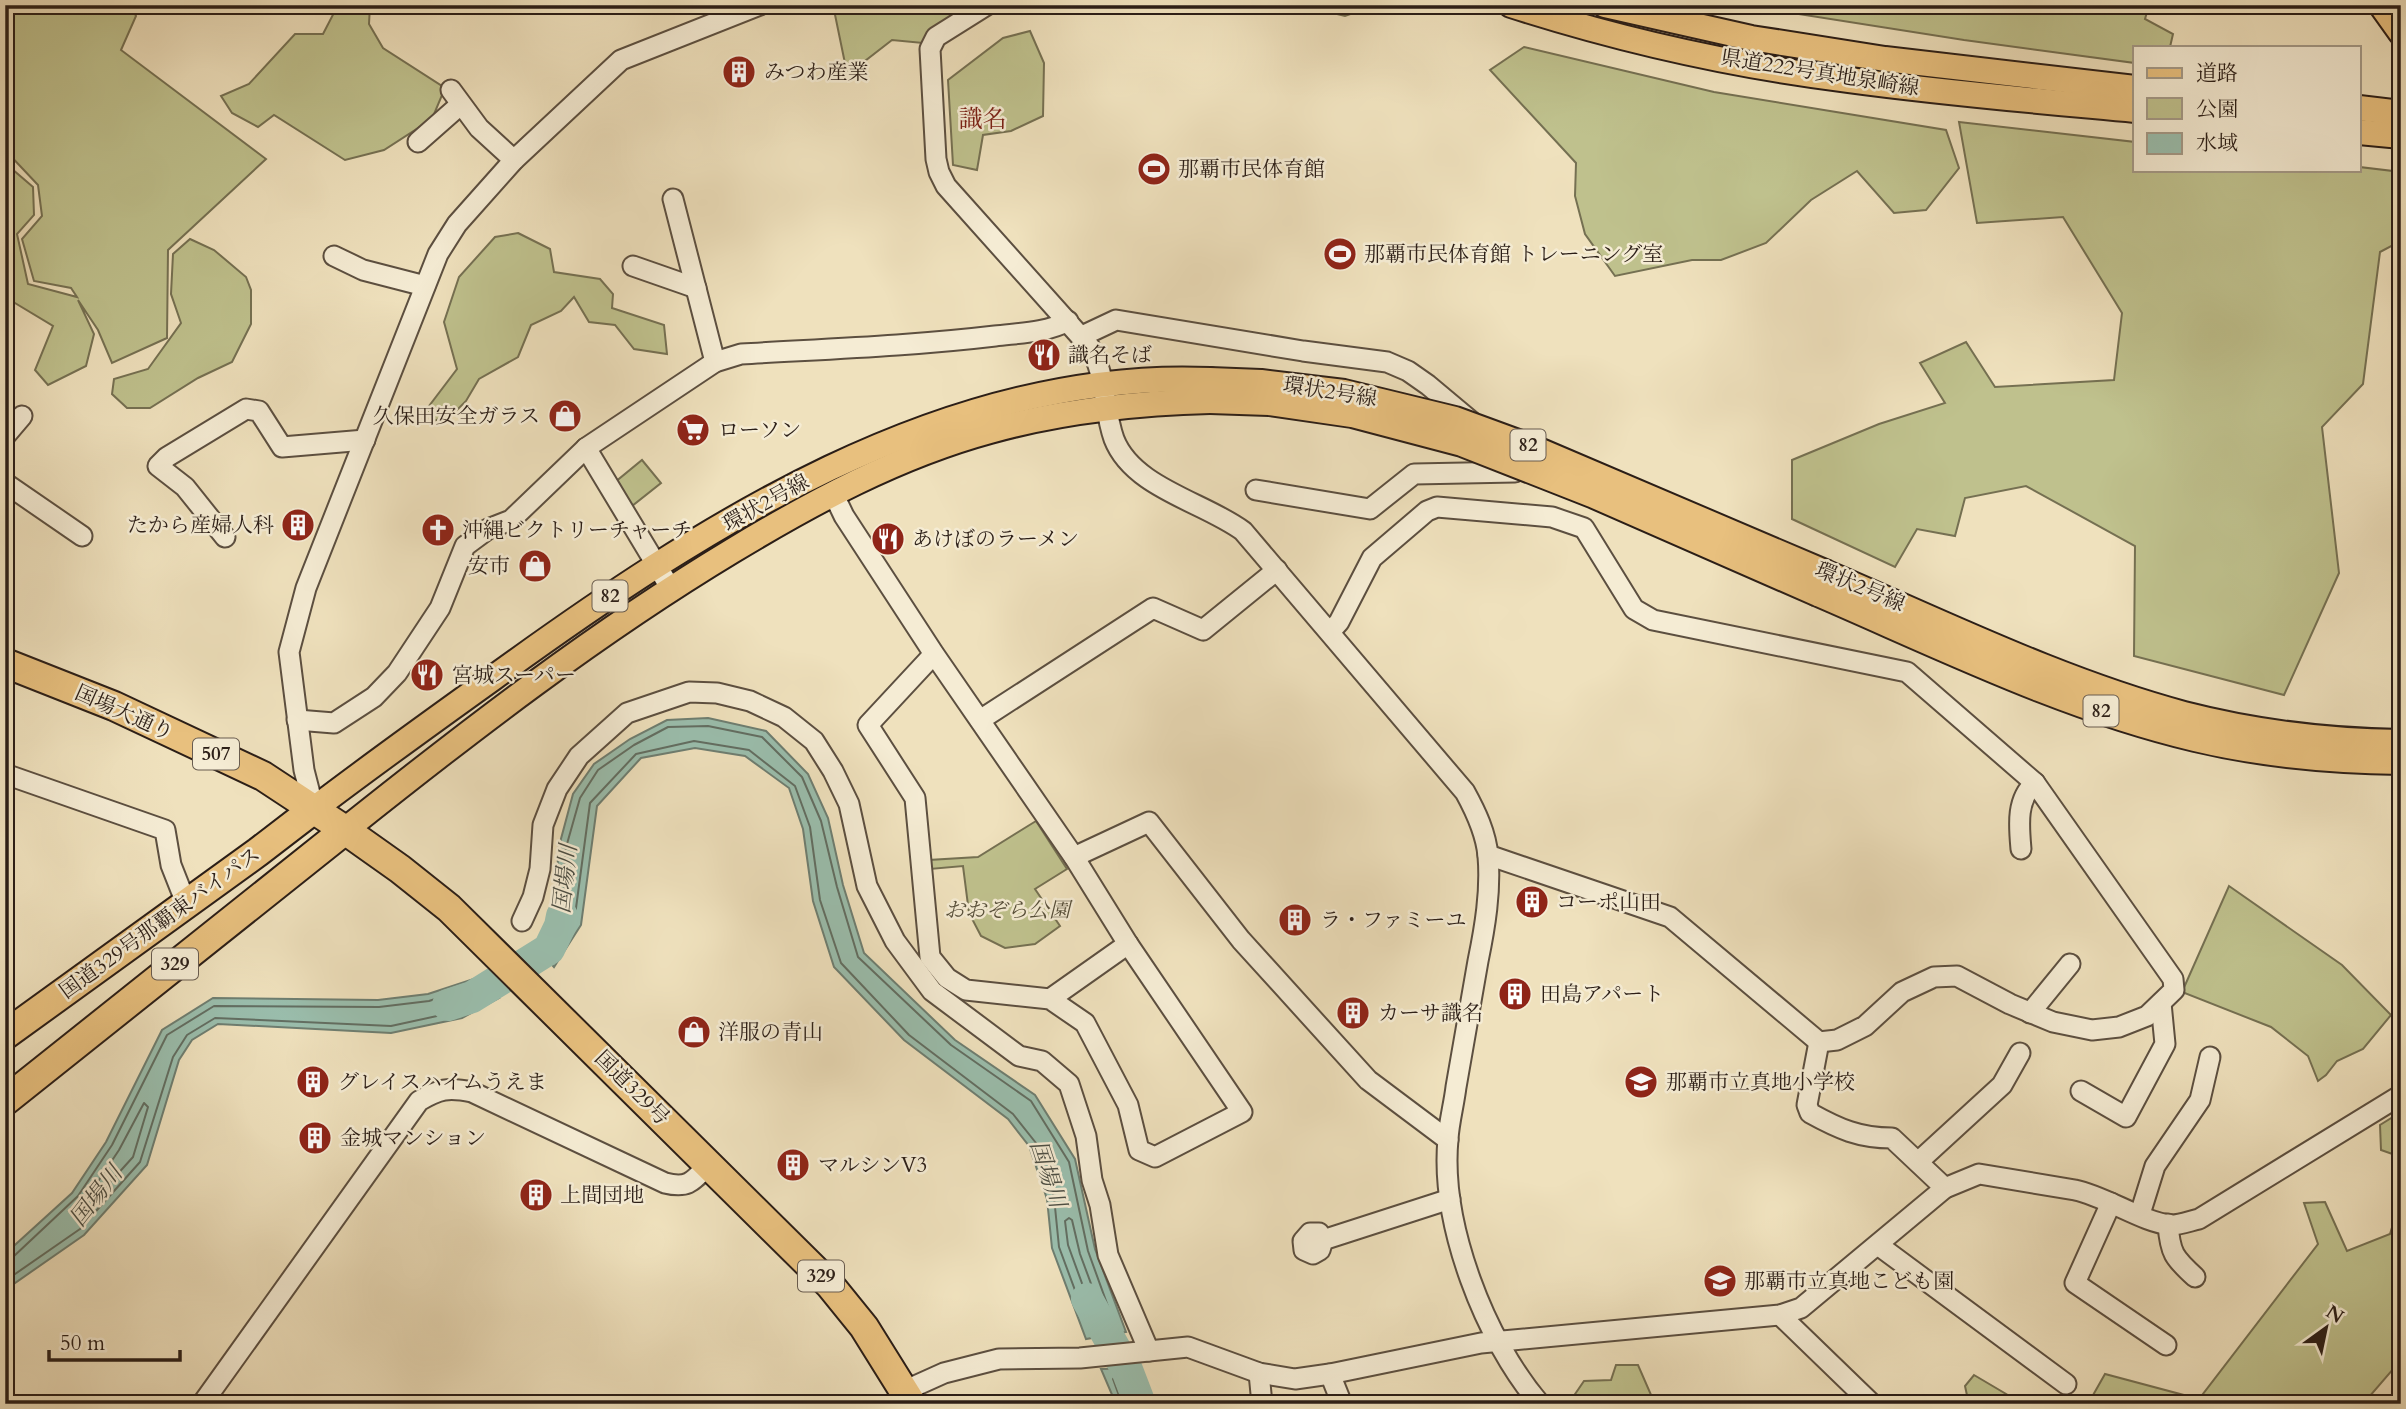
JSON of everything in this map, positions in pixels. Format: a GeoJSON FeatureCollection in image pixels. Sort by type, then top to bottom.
{"type":"FeatureCollection","features":[{"type":"Feature","properties":{"kind":"highway","name":"国場大通り"},"geometry":{"type":"LineString","coordinates":[[5,663],[114,706],[263,776],[314,809]]}},
{"type":"Feature","properties":{"kind":"highway","name":"国道329号"},"geometry":{"type":"LineString","coordinates":[[314,809],[432,894],[491,948],[830,1285],[864,1327],[908,1397]]}},
{"type":"Feature","properties":{"kind":"highway","name":"国道329号那覇東バイパス"},"geometry":{"type":"LineString","coordinates":[[5,1035],[314,809]]}},
{"type":"Feature","properties":{"kind":"highway","name":"国道329号那覇東バイパス"},"geometry":{"type":"LineString","coordinates":[[5,1101],[345,830]]}},
{"type":"Feature","properties":{"kind":"main road","name":"県道222号真地泉崎線"},"geometry":{"type":"LineString","coordinates":[[1511,5],[1592,29],[1739,62],[1847,80],[2133,110]]}},
{"type":"Feature","properties":{"kind":"main road","name":"県道222号真地泉崎線"},"geometry":{"type":"LineString","coordinates":[[1612,7],[1751,38],[1885,59],[2133,88]]}},
{"type":"Feature","properties":{"kind":"main road"},"geometry":{"type":"LineString","coordinates":[[2360,108],[2401,113]]}},
{"type":"Feature","properties":{"kind":"main road"},"geometry":{"type":"LineString","coordinates":[[2360,132],[2401,136]]}},
{"type":"Feature","properties":{"kind":"main road","name":"環状2号線"},"geometry":{"type":"LineString","coordinates":[[314,809],[564,627],[656,566],[827,470],[930,425],[1027,398],[1105,397],[1151,404],[1210,391],[1352,415],[1462,444],[1822,584],[2091,684],[2186,714],[2240,726],[2301,735],[2401,742]]}},
{"type":"Feature","properties":{"kind":"main road","name":"環状2号線"},"geometry":{"type":"LineString","coordinates":[[345,830],[550,673],[671,589],[759,534],[833,494],[916,456],[990,431],[1059,416],[1105,397]]}},
{"type":"Feature","properties":{"kind":"main road","name":"環状2号線"},"geometry":{"type":"LineString","coordinates":[[1822,584],[2037,687],[2131,722],[2196,739],[2254,750],[2309,757],[2401,762]]}},
{"type":"Feature","properties":{"kind":"street"},"geometry":{"type":"LineString","coordinates":[[314,809],[304,770],[289,652],[306,588],[438,254],[457,224],[514,160],[621,60],[760,5]]}},
{"type":"Feature","properties":{"kind":"street"},"geometry":{"type":"LineString","coordinates":[[987,5],[936,37],[930,50],[939,172],[946,186],[1082,336],[1097,359],[1115,441],[1131,466],[1146,478],[1227,519],[1243,531],[1465,792],[1479,817],[1488,855],[1488,890],[1483,935],[1447,1140],[1450,1199],[1460,1248],[1478,1301],[1497,1341],[1540,1404]]}},
{"type":"Feature","properties":{"kind":"street"},"geometry":{"type":"LineString","coordinates":[[418,142],[456,98],[479,128],[514,160]]}},
{"type":"Feature","properties":{"kind":"street"},"geometry":{"type":"LineString","coordinates":[[673,199],[715,362]]}},
{"type":"Feature","properties":{"kind":"street"},"geometry":{"type":"LineString","coordinates":[[334,256],[363,270],[425,286]]}},
{"type":"Feature","properties":{"kind":"street"},"geometry":{"type":"LineString","coordinates":[[633,266],[696,288]]}},
{"type":"Feature","properties":{"kind":"street"},"geometry":{"type":"LineString","coordinates":[[1082,336],[1116,320],[1387,362],[1418,378],[1465,417],[1519,454],[1515,472],[1414,474],[1370,509],[1256,490]]}},
{"type":"Feature","properties":{"kind":"street"},"geometry":{"type":"LineString","coordinates":[[297,720],[334,723],[374,697],[397,673],[439,608],[464,546],[488,529],[511,520],[586,449],[715,362],[741,354],[965,340],[1057,327],[1068,321]]}},
{"type":"Feature","properties":{"kind":"street"},"geometry":{"type":"LineString","coordinates":[[225,537],[185,487],[158,466],[167,457],[246,409],[259,411],[282,447],[365,440]]}},
{"type":"Feature","properties":{"kind":"street"},"geometry":{"type":"LineString","coordinates":[[5,436],[22,416]]}},
{"type":"Feature","properties":{"kind":"street"},"geometry":{"type":"LineString","coordinates":[[586,449],[671,589]]}},
{"type":"Feature","properties":{"kind":"street"},"geometry":{"type":"LineString","coordinates":[[5,483],[82,536]]}},
{"type":"Feature","properties":{"kind":"street"},"geometry":{"type":"LineString","coordinates":[[833,494],[844,516],[934,654],[1074,857],[1128,944],[1242,1112],[1155,1157],[1139,1150],[1128,1105],[1085,1023],[1049,999],[966,990],[947,978],[930,957],[915,798],[868,725],[934,654]]}},
{"type":"Feature","properties":{"kind":"street"},"geometry":{"type":"LineString","coordinates":[[1330,632],[1339,622],[1372,558],[1427,511],[1437,507],[1552,517],[1584,528],[1634,609],[1653,620],[1908,672],[2035,783],[2173,979],[2174,990],[2147,1016],[2119,1027],[2092,1030],[2053,1023],[1957,976],[1934,977],[1902,992],[1865,1026],[1837,1040],[1819,1042],[1670,917],[1488,855]]}},
{"type":"Feature","properties":{"kind":"street"},"geometry":{"type":"LineString","coordinates":[[980,720],[1153,608],[1203,630],[1278,570]]}},
{"type":"Feature","properties":{"kind":"street"},"geometry":{"type":"LineString","coordinates":[[522,921],[533,897],[540,869],[543,825],[557,789],[579,756],[627,713],[689,692],[717,693],[750,701],[784,718],[814,741],[833,771],[849,804],[867,886],[895,941],[932,991],[1018,1056],[1042,1062],[1069,1084],[1086,1136],[1108,1255],[1149,1351]]}},
{"type":"Feature","properties":{"kind":"street"},"geometry":{"type":"LineString","coordinates":[[5,774],[165,830],[171,865],[186,904]]}},
{"type":"Feature","properties":{"kind":"street"},"geometry":{"type":"LineString","coordinates":[[2021,849],[2018,821],[2026,791],[2035,783]]}},
{"type":"Feature","properties":{"kind":"street"},"geometry":{"type":"LineString","coordinates":[[1074,857],[1149,822],[1241,940],[1368,1080],[1447,1140]]}},
{"type":"Feature","properties":{"kind":"street"},"geometry":{"type":"LineString","coordinates":[[1049,999],[1128,944]]}},
{"type":"Feature","properties":{"kind":"street"},"geometry":{"type":"LineString","coordinates":[[2030,1013],[2070,964]]}},
{"type":"Feature","properties":{"kind":"street"},"geometry":{"type":"LineString","coordinates":[[2081,1091],[2126,1117],[2165,1044],[2161,1003]]}},
{"type":"Feature","properties":{"kind":"street"},"geometry":{"type":"LineString","coordinates":[[1819,1042],[1807,1105],[1810,1113],[1831,1125],[1868,1138],[1892,1138],[1945,1188]]}},
{"type":"Feature","properties":{"kind":"street"},"geometry":{"type":"LineString","coordinates":[[1918,1162],[2002,1084],[2020,1053]]}},
{"type":"Feature","properties":{"kind":"street"},"geometry":{"type":"LineString","coordinates":[[2140,1214],[2155,1166],[2200,1100],[2210,1057]]}},
{"type":"Feature","properties":{"kind":"street"},"geometry":{"type":"LineString","coordinates":[[202,1404],[419,1101],[433,1093],[452,1088],[471,1092],[665,1183],[678,1186],[690,1184],[709,1164]]}},
{"type":"Feature","properties":{"kind":"street"},"geometry":{"type":"LineString","coordinates":[[908,1397],[944,1373],[999,1359],[1080,1358],[1188,1347],[1259,1373],[1295,1379],[1497,1341],[1780,1315],[1801,1308],[1945,1188],[1979,1174],[2090,1193],[2168,1224],[2182,1223],[2199,1219],[2401,1094]]}},
{"type":"Feature","properties":{"kind":"street"},"geometry":{"type":"LineString","coordinates":[[1323,1240],[1450,1199]]}},
{"type":"Feature","properties":{"kind":"street"},"geometry":{"type":"LineString","coordinates":[[2111,1203],[2075,1283],[2166,1345]]}},
{"type":"Feature","properties":{"kind":"street"},"geometry":{"type":"LineString","coordinates":[[2168,1224],[2169,1243],[2176,1261],[2195,1277]]}},
{"type":"Feature","properties":{"kind":"street"},"geometry":{"type":"LineString","coordinates":[[1878,1245],[2066,1384]]}},
{"type":"Feature","properties":{"kind":"street"},"geometry":{"type":"LineString","coordinates":[[1780,1315],[1872,1404]]}},
{"type":"Feature","properties":{"kind":"street"},"geometry":{"type":"LineString","coordinates":[[1259,1373],[1262,1404]]}},
{"type":"Feature","properties":{"kind":"street"},"geometry":{"type":"LineString","coordinates":[[1330,1374],[1342,1404]]}},
{"type":"Feature","properties":{"kind":"green space"},"geometry":{"type":"Polygon","coordinates":[[[5,5],[131,5],[136,16],[121,50],[266,159],[168,250],[167,338],[112,363],[98,330],[78,300],[94,334],[86,366],[48,385],[35,370],[53,326],[5,297],[5,163],[33,187],[34,215],[17,234],[28,284],[77,297],[71,288],[34,281],[22,239],[42,216],[38,185],[5,150],[5,5]]]}},
{"type":"Feature","properties":{"kind":"green space"},"geometry":{"type":"Polygon","coordinates":[[[338,5],[370,5],[369,24],[383,48],[445,88],[432,119],[384,150],[345,160],[274,115],[258,127],[232,113],[221,96],[249,84],[295,34],[323,34],[338,5]]]}},
{"type":"Feature","properties":{"kind":"green space"},"geometry":{"type":"Polygon","coordinates":[[[833,5],[947,5],[955,7],[958,16],[923,43],[892,40],[865,61],[866,70],[847,73],[833,5]]]}},
{"type":"Feature","properties":{"kind":"green space"},"geometry":{"type":"Polygon","coordinates":[[[1300,5],[1376,5],[1345,16],[1300,5]]]}},
{"type":"Feature","properties":{"kind":"green space"},"geometry":{"type":"Polygon","coordinates":[[[1742,5],[2149,5],[2145,19],[2173,34],[2170,46],[2133,46],[2133,63],[1964,40],[1742,5]]]}},
{"type":"Feature","properties":{"kind":"green space"},"geometry":{"type":"Polygon","coordinates":[[[1030,31],[1044,63],[1043,116],[1011,131],[983,135],[977,170],[953,165],[948,80],[1003,38],[1030,31]]]}},
{"type":"Feature","properties":{"kind":"green space"},"geometry":{"type":"Polygon","coordinates":[[[1524,47],[1714,92],[1946,130],[1959,168],[1926,210],[1894,213],[1857,171],[1811,200],[1766,243],[1721,260],[1692,260],[1615,276],[1585,234],[1575,196],[1576,163],[1490,70],[1524,47]]]}},
{"type":"Feature","properties":{"kind":"green space"},"geometry":{"type":"Polygon","coordinates":[[[1959,122],[2133,142],[2133,172],[2360,172],[2360,167],[2401,172],[2401,241],[2380,252],[2363,384],[2322,427],[2339,573],[2284,695],[2134,656],[2135,546],[2026,486],[1965,498],[1955,536],[1917,529],[1895,567],[1792,519],[1792,460],[1879,424],[1945,403],[1920,363],[1966,342],[1995,387],[2114,380],[2122,313],[2063,217],[1977,223],[1959,122]]]}},
{"type":"Feature","properties":{"kind":"green space"},"geometry":{"type":"Polygon","coordinates":[[[518,233],[550,249],[554,272],[600,279],[613,294],[612,308],[664,325],[667,354],[634,349],[615,325],[589,322],[574,297],[561,311],[531,325],[518,357],[479,379],[466,401],[454,413],[434,421],[426,410],[457,369],[444,322],[459,277],[495,237],[518,233]]]}},
{"type":"Feature","properties":{"kind":"green space"},"geometry":{"type":"Polygon","coordinates":[[[190,239],[214,250],[246,277],[251,290],[251,324],[232,362],[198,378],[150,408],[127,408],[112,394],[114,379],[148,369],[181,323],[171,294],[173,254],[190,239]]]}},
{"type":"Feature","properties":{"kind":"green space"},"geometry":{"type":"Polygon","coordinates":[[[642,460],[661,483],[632,506],[614,483],[642,460]]]}},
{"type":"Feature","properties":{"kind":"green space","name":"おおぞら公園"},"geometry":{"type":"Polygon","coordinates":[[[1036,821],[1067,869],[1035,889],[1060,926],[1035,944],[1005,948],[981,936],[969,913],[963,866],[930,869],[929,860],[978,857],[1036,821]]]}},
{"type":"Feature","properties":{"kind":"green space"},"geometry":{"type":"Polygon","coordinates":[[[2229,886],[2342,965],[2391,1015],[2363,1049],[2337,1061],[2318,1081],[2308,1056],[2271,1027],[2182,992],[2229,886]]]}},
{"type":"Feature","properties":{"kind":"green space"},"geometry":{"type":"Polygon","coordinates":[[[2401,1112],[2401,1157],[2381,1150],[2380,1125],[2401,1112]]]}},
{"type":"Feature","properties":{"kind":"green space"},"geometry":{"type":"Polygon","coordinates":[[[2325,1202],[2347,1251],[2390,1234],[2397,1211],[2401,1211],[2401,1360],[2363,1404],[2088,1404],[2105,1374],[2199,1399],[2318,1244],[2304,1203],[2325,1202]]]}},
{"type":"Feature","properties":{"kind":"green space"},"geometry":{"type":"Polygon","coordinates":[[[1616,1365],[1638,1365],[1655,1404],[1571,1404],[1584,1381],[1611,1380],[1616,1365]]]}},
{"type":"Feature","properties":{"kind":"green space"},"geometry":{"type":"Polygon","coordinates":[[[1974,1375],[2023,1404],[1964,1404],[1968,1400],[1965,1386],[1974,1375]]]}},
{"type":"Feature","properties":{"kind":"water"},"geometry":{"type":"Polygon","coordinates":[[[708,718],[766,731],[808,774],[828,818],[843,885],[864,953],[955,1040],[1035,1095],[1075,1159],[1095,1249],[1126,1332],[1086,1339],[1052,1248],[1047,1199],[1029,1146],[1008,1119],[904,1040],[834,967],[813,901],[803,829],[789,788],[745,756],[695,748],[641,758],[597,806],[581,925],[554,967],[533,944],[551,925],[557,899],[558,850],[573,794],[594,764],[630,739],[667,720],[708,718]]]}},
{"type":"Feature","properties":{"kind":"water"},"geometry":{"type":"Polygon","coordinates":[[[477,978],[499,998],[462,1018],[391,1033],[218,1024],[192,1040],[179,1060],[147,1165],[84,1235],[5,1290],[5,1254],[72,1193],[106,1142],[162,1030],[213,998],[378,1000],[428,994],[477,978]]]}},
{"type":"Feature","properties":{"kind":"water"},"geometry":{"type":"Polygon","coordinates":[[[1136,1368],[1150,1404],[1116,1404],[1101,1369],[1136,1368]]]}},
{"type":"Feature","properties":{"kind":"waterway","name":"国場川"},"geometry":{"type":"LineString","coordinates":[[448,1005],[472,997],[549,949],[562,916]]}},
{"type":"Feature","properties":{"kind":"waterway","name":"国場川"},"geometry":{"type":"LineString","coordinates":[[1087,1299],[1127,1370],[1140,1404]]}},
{"type":"Feature","properties":{"kind":"place","name":"みつわ産業"},"geometry":{"type":"Point","coordinates":[739,72]}},
{"type":"Feature","properties":{"kind":"place","name":"那覇市民体育館"},"geometry":{"type":"Point","coordinates":[1154,169]}},
{"type":"Feature","properties":{"kind":"place","name":"那覇市民体育館 トレーニング室"},"geometry":{"type":"Point","coordinates":[1340,254]}},
{"type":"Feature","properties":{"kind":"place","name":"識名そば"},"geometry":{"type":"Point","coordinates":[1044,355]}},
{"type":"Feature","properties":{"kind":"place","name":"久保田安全ガラス"},"geometry":{"type":"Point","coordinates":[565,416]}},
{"type":"Feature","properties":{"kind":"place","name":"ローソン"},"geometry":{"type":"Point","coordinates":[693,430]}},
{"type":"Feature","properties":{"kind":"place","name":"たから産婦人科"},"geometry":{"type":"Point","coordinates":[298,525]}},
{"type":"Feature","properties":{"kind":"place","name":"沖縄ビクトリーチャーチ"},"geometry":{"type":"Point","coordinates":[438,530]}},
{"type":"Feature","properties":{"kind":"place","name":"あけぼのラーメン"},"geometry":{"type":"Point","coordinates":[888,539]}},
{"type":"Feature","properties":{"kind":"place","name":"安市"},"geometry":{"type":"Point","coordinates":[535,566]}},
{"type":"Feature","properties":{"kind":"place","name":"宮城スーパー"},"geometry":{"type":"Point","coordinates":[427,675]}},
{"type":"Feature","properties":{"kind":"place","name":"コーポ山田"},"geometry":{"type":"Point","coordinates":[1532,902]}},
{"type":"Feature","properties":{"kind":"place","name":"ラ・ファミーユ"},"geometry":{"type":"Point","coordinates":[1295,920]}},
{"type":"Feature","properties":{"kind":"place","name":"田島アパート"},"geometry":{"type":"Point","coordinates":[1515,994]}},
{"type":"Feature","properties":{"kind":"place","name":"カーサ識名"},"geometry":{"type":"Point","coordinates":[1353,1013]}},
{"type":"Feature","properties":{"kind":"place","name":"洋服の青山"},"geometry":{"type":"Point","coordinates":[694,1032]}},
{"type":"Feature","properties":{"kind":"place","name":"グレイスハイムうえま"},"geometry":{"type":"Point","coordinates":[313,1082]}},
{"type":"Feature","properties":{"kind":"place","name":"那覇市立真地小学校"},"geometry":{"type":"Point","coordinates":[1641,1082]}},
{"type":"Feature","properties":{"kind":"place","name":"金城マンション"},"geometry":{"type":"Point","coordinates":[315,1138]}},
{"type":"Feature","properties":{"kind":"place","name":"マルシンV3"},"geometry":{"type":"Point","coordinates":[793,1165]}},
{"type":"Feature","properties":{"kind":"place","name":"上間団地"},"geometry":{"type":"Point","coordinates":[536,1195]}},
{"type":"Feature","properties":{"kind":"place","name":"那覇市立真地こども園"},"geometry":{"type":"Point","coordinates":[1720,1281]}},
{"type":"Feature","properties":{"kind":"district","name":"識名"},"geometry":{"type":"Point","coordinates":[983,119]}}]}
